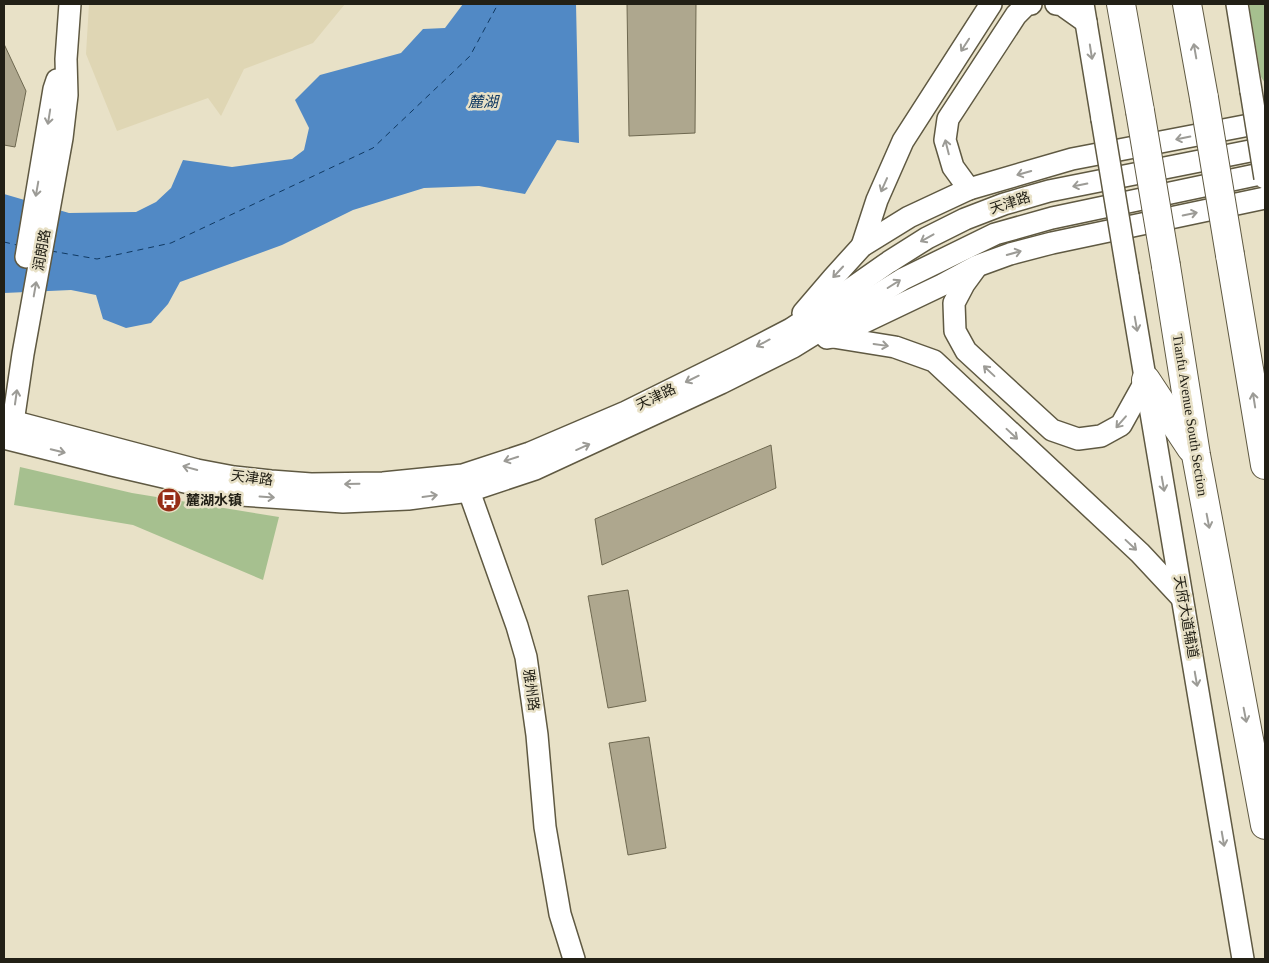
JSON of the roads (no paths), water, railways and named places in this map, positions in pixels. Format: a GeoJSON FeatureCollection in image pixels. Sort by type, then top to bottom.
{"type":"FeatureCollection","features":[{"type":"Feature","properties":{"kind":"highway","name":"Tianfu Avenue South Section"},"geometry":{"type":"LineString","coordinates":[[1121,4],[1196,455],[1265,826]]}},
{"type":"Feature","properties":{"kind":"highway"},"geometry":{"type":"LineString","coordinates":[[1187,4],[1264,445]]}},
{"type":"Feature","properties":{"kind":"highway"},"geometry":{"type":"LineString","coordinates":[[1146,380],[1196,455]]}},
{"type":"Feature","properties":{"kind":"street","name":"润朗路"},"geometry":{"type":"LineString","coordinates":[[8,430],[16,353],[54,139],[67,95],[66,60],[70,4]]}},
{"type":"Feature","properties":{"kind":"street"},"geometry":{"type":"LineString","coordinates":[[862,246],[877,200],[903,141],[991,4]]}},
{"type":"Feature","properties":{"kind":"street"},"geometry":{"type":"LineString","coordinates":[[969,189],[953,167],[945,140],[948,118],[1016,15],[1026,5],[1031,4]]}},
{"type":"Feature","properties":{"kind":"street"},"geometry":{"type":"LineString","coordinates":[[1056,4],[1084,13]]}},
{"type":"Feature","properties":{"kind":"street"},"geometry":{"type":"LineString","coordinates":[[1237,4],[1265,178]]}},
{"type":"Feature","properties":{"kind":"street","name":"天府大道辅道"},"geometry":{"type":"LineString","coordinates":[[1084,13],[1243,959]]}},
{"type":"Feature","properties":{"kind":"street"},"geometry":{"type":"LineString","coordinates":[[792,338],[833,278],[862,246],[909,217],[969,189],[1072,159],[1265,122]]}},
{"type":"Feature","properties":{"kind":"street","name":"天津路"},"geometry":{"type":"LineString","coordinates":[[792,338],[829,304],[889,262],[927,238],[973,216],[1004,204],[1048,191],[1265,148]]}},
{"type":"Feature","properties":{"kind":"street","name":"天津路"},"geometry":{"type":"LineString","coordinates":[[8,430],[198,470],[271,482],[311,484],[466,483],[530,453],[736,366],[903,279],[995,234],[1052,218],[1265,174]]}},
{"type":"Feature","properties":{"kind":"street"},"geometry":{"type":"LineString","coordinates":[[833,336],[942,285],[976,266],[1010,254],[1052,243],[1265,198]]}},
{"type":"Feature","properties":{"kind":"street"},"geometry":{"type":"LineString","coordinates":[[976,266],[954,303],[955,331],[966,350],[1052,430],[1078,440],[1101,436],[1121,425],[1146,380]]}},
{"type":"Feature","properties":{"kind":"street"},"geometry":{"type":"LineString","coordinates":[[792,338],[833,336],[895,347],[934,361],[1140,553],[1182,598]]}},
{"type":"Feature","properties":{"kind":"street","name":"润朗路"},"geometry":{"type":"LineString","coordinates":[[4,382],[16,353]]}},
{"type":"Feature","properties":{"kind":"street","name":"雅州路"},"geometry":{"type":"LineString","coordinates":[[466,483],[517,626],[526,657],[537,735],[545,827],[560,914],[574,959]]}},
{"type":"Feature","properties":{"kind":"water","name":"麓湖"},"geometry":{"type":"Polygon","coordinates":[[[463,4],[576,4],[579,143],[557,140],[525,194],[479,186],[424,188],[353,210],[282,245],[180,282],[168,304],[151,323],[126,328],[103,319],[96,295],[71,290],[4,293],[4,194],[69,213],[136,212],[156,202],[171,188],[183,160],[232,167],[292,159],[304,150],[309,128],[295,100],[320,75],[401,53],[423,29],[445,28],[463,4]]]}},
{"type":"Feature","properties":{"kind":"place","name":"麓湖水镇"},"geometry":{"type":"Point","coordinates":[169,500]}}]}
